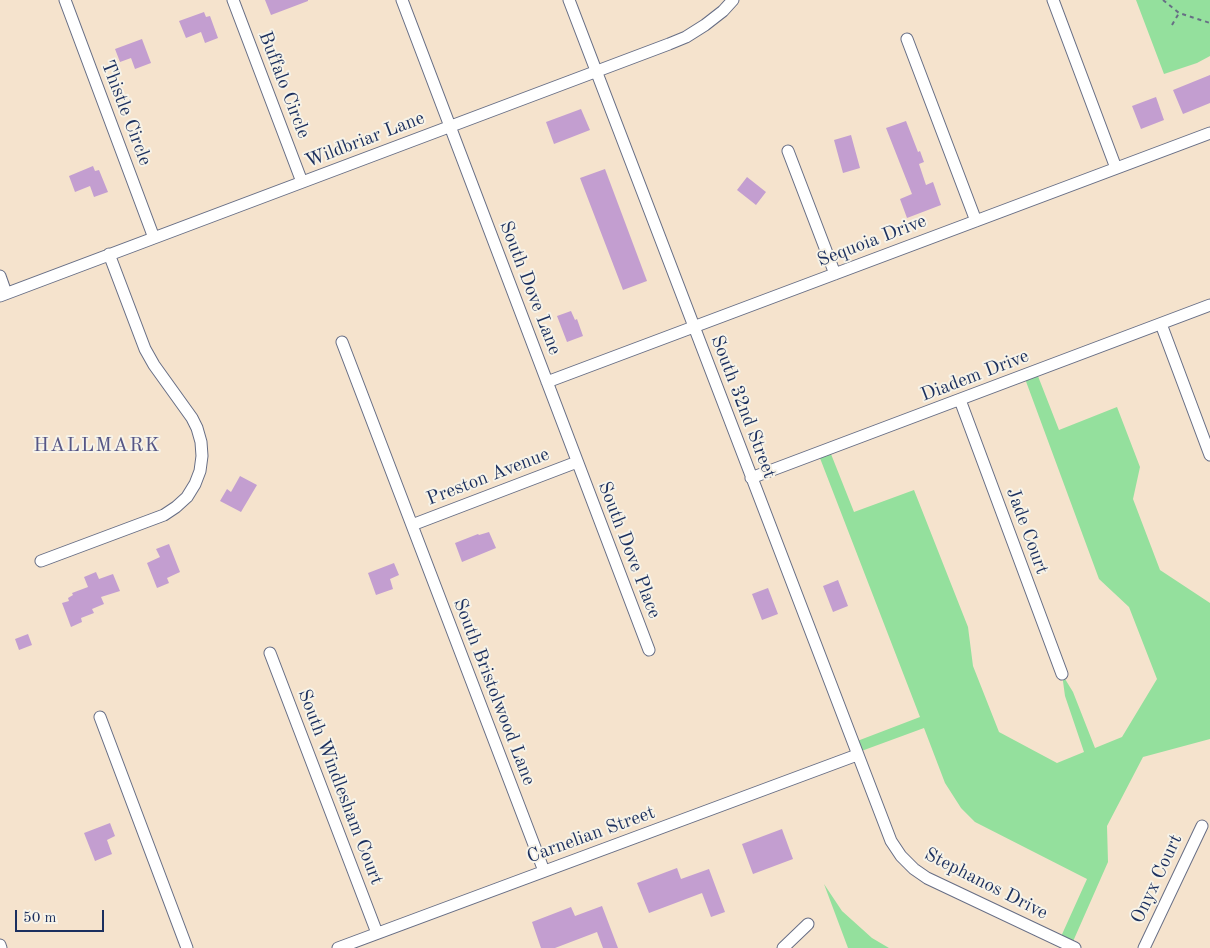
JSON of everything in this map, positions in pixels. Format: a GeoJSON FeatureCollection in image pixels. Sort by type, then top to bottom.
{"type":"FeatureCollection","features":[{"type":"Feature","properties":{"kind":"street","name":"Thistle Circle"},"geometry":{"type":"LineString","coordinates":[[65,0],[154,238]]}},
{"type":"Feature","properties":{"kind":"street","name":"Buffalo Circle"},"geometry":{"type":"LineString","coordinates":[[233,0],[302,182]]}},
{"type":"Feature","properties":{"kind":"street","name":"South Dove Lane"},"geometry":{"type":"LineString","coordinates":[[402,0],[577,462]]}},
{"type":"Feature","properties":{"kind":"street","name":"South 32nd Street"},"geometry":{"type":"LineString","coordinates":[[569,0],[857,755]]}},
{"type":"Feature","properties":{"kind":"street","name":"Wildbriar Lane"},"geometry":{"type":"LineString","coordinates":[[3,295],[686,37],[705,25],[734,0]]}},
{"type":"Feature","properties":{"kind":"street"},"geometry":{"type":"LineString","coordinates":[[1053,0],[1116,168]]}},
{"type":"Feature","properties":{"kind":"street"},"geometry":{"type":"LineString","coordinates":[[907,39],[976,221]]}},
{"type":"Feature","properties":{"kind":"street","name":"Sequoia Drive"},"geometry":{"type":"LineString","coordinates":[[547,382],[1210,133]]}},
{"type":"Feature","properties":{"kind":"street"},"geometry":{"type":"LineString","coordinates":[[788,151],[835,274]]}},
{"type":"Feature","properties":{"kind":"street"},"geometry":{"type":"LineString","coordinates":[[41,561],[164,515],[187,497],[200,471],[201,449],[197,428],[154,365],[145,348],[110,254]]}},
{"type":"Feature","properties":{"kind":"street"},"geometry":{"type":"LineString","coordinates":[[0,276],[3,295]]}},
{"type":"Feature","properties":{"kind":"street","name":"Diadem Drive"},"geometry":{"type":"LineString","coordinates":[[751,478],[1210,305]]}},
{"type":"Feature","properties":{"kind":"street"},"geometry":{"type":"LineString","coordinates":[[1161,324],[1210,455]]}},
{"type":"Feature","properties":{"kind":"street","name":"South Bristolwood Lane"},"geometry":{"type":"LineString","coordinates":[[342,342],[544,871]]}},
{"type":"Feature","properties":{"kind":"street","name":"Jade Court"},"geometry":{"type":"LineString","coordinates":[[960,400],[1062,674]]}},
{"type":"Feature","properties":{"kind":"street","name":"Preston Avenue"},"geometry":{"type":"LineString","coordinates":[[412,525],[577,462]]}},
{"type":"Feature","properties":{"kind":"street","name":"South Dove Place"},"geometry":{"type":"LineString","coordinates":[[577,462],[649,650]]}},
{"type":"Feature","properties":{"kind":"street","name":"South Windlesham Court"},"geometry":{"type":"LineString","coordinates":[[270,653],[377,934]]}},
{"type":"Feature","properties":{"kind":"street"},"geometry":{"type":"LineString","coordinates":[[100,717],[187,948]]}},
{"type":"Feature","properties":{"kind":"street","name":"Carnelian Street"},"geometry":{"type":"LineString","coordinates":[[340,948],[857,755]]}},
{"type":"Feature","properties":{"kind":"street","name":"Stephanos Drive"},"geometry":{"type":"LineString","coordinates":[[857,755],[890,841],[914,869],[927,878],[1076,948]]}},
{"type":"Feature","properties":{"kind":"street","name":"Onyx Court"},"geometry":{"type":"LineString","coordinates":[[1144,948],[1202,826]]}},
{"type":"Feature","properties":{"kind":"street"},"geometry":{"type":"LineString","coordinates":[[783,948],[808,924]]}},
{"type":"Feature","properties":{"kind":"path"},"geometry":{"type":"LineString","coordinates":[[1163,0],[1179,13],[1210,23]]}},
{"type":"Feature","properties":{"kind":"path"},"geometry":{"type":"LineString","coordinates":[[1172,25],[1179,13]]}},
{"type":"Feature","properties":{"kind":"green space"},"geometry":{"type":"Polygon","coordinates":[[[1136,0],[1210,0],[1210,56],[1197,63],[1164,74],[1136,0]]]}},
{"type":"Feature","properties":{"kind":"green space"},"geometry":{"type":"Polygon","coordinates":[[[1036,371],[1059,430],[1117,407],[1140,467],[1133,499],[1160,570],[1210,603],[1210,739],[1143,757],[1107,826],[1108,862],[1071,946],[1059,941],[1087,879],[975,822],[961,808],[945,783],[924,728],[856,753],[852,743],[920,717],[818,453],[829,449],[854,512],[914,490],[968,627],[973,666],[999,732],[1057,763],[1084,752],[1065,696],[1062,674],[1073,692],[1095,748],[1122,737],[1157,679],[1129,607],[1099,579],[1024,376],[1036,371]]]}},
{"type":"Feature","properties":{"kind":"green space"},"geometry":{"type":"Polygon","coordinates":[[[824,884],[842,911],[872,938],[889,948],[848,948],[824,884]]]}},
{"type":"Feature","properties":{"kind":"building"},"geometry":{"type":"Polygon","coordinates":[[[265,0],[308,0],[308,1],[271,15],[265,0]]]}},
{"type":"Feature","properties":{"kind":"building"},"geometry":{"type":"Polygon","coordinates":[[[204,12],[206,17],[210,16],[218,38],[205,43],[201,32],[186,38],[179,21],[204,12]]]}},
{"type":"Feature","properties":{"kind":"building"},"geometry":{"type":"Polygon","coordinates":[[[142,39],[151,63],[135,69],[131,58],[120,62],[115,49],[142,39]]]}},
{"type":"Feature","properties":{"kind":"building"},"geometry":{"type":"Polygon","coordinates":[[[1210,75],[1210,103],[1183,114],[1173,90],[1210,75]]]}},
{"type":"Feature","properties":{"kind":"building"},"geometry":{"type":"Polygon","coordinates":[[[1156,97],[1164,120],[1141,129],[1132,106],[1156,97]]]}},
{"type":"Feature","properties":{"kind":"building"},"geometry":{"type":"Polygon","coordinates":[[[581,109],[590,130],[554,144],[546,122],[581,109]]]}},
{"type":"Feature","properties":{"kind":"building"},"geometry":{"type":"Polygon","coordinates":[[[906,121],[924,162],[919,164],[926,185],[933,182],[941,205],[907,218],[900,199],[912,194],[886,128],[906,121]]]}},
{"type":"Feature","properties":{"kind":"building"},"geometry":{"type":"Polygon","coordinates":[[[851,135],[860,168],[843,173],[834,140],[851,135]]]}},
{"type":"Feature","properties":{"kind":"building"},"geometry":{"type":"Polygon","coordinates":[[[93,166],[95,171],[99,170],[108,192],[94,197],[90,186],[75,192],[69,176],[93,166]]]}},
{"type":"Feature","properties":{"kind":"building"},"geometry":{"type":"Polygon","coordinates":[[[605,169],[647,281],[623,290],[580,178],[605,169]]]}},
{"type":"Feature","properties":{"kind":"building"},"geometry":{"type":"Polygon","coordinates":[[[747,177],[766,192],[756,205],[737,190],[747,177]]]}},
{"type":"Feature","properties":{"kind":"building"},"geometry":{"type":"Polygon","coordinates":[[[571,311],[575,320],[577,319],[583,336],[567,342],[557,316],[571,311]]]}},
{"type":"Feature","properties":{"kind":"building"},"geometry":{"type":"Polygon","coordinates":[[[240,476],[257,485],[241,512],[220,501],[227,489],[231,492],[240,476]]]}},
{"type":"Feature","properties":{"kind":"building"},"geometry":{"type":"Polygon","coordinates":[[[489,532],[496,548],[462,562],[455,543],[489,532]]]}},
{"type":"Feature","properties":{"kind":"building"},"geometry":{"type":"Polygon","coordinates":[[[169,544],[180,572],[167,578],[169,583],[157,588],[147,563],[160,557],[156,549],[169,544]]]}},
{"type":"Feature","properties":{"kind":"building"},"geometry":{"type":"Polygon","coordinates":[[[394,563],[399,575],[390,579],[393,589],[376,595],[368,573],[394,563]]]}},
{"type":"Feature","properties":{"kind":"building"},"geometry":{"type":"Polygon","coordinates":[[[96,572],[99,579],[113,574],[120,591],[101,597],[104,604],[92,609],[94,613],[81,618],[82,622],[71,627],[62,603],[69,601],[68,598],[73,595],[72,593],[88,587],[84,577],[96,572]]]}},
{"type":"Feature","properties":{"kind":"building"},"geometry":{"type":"Polygon","coordinates":[[[838,580],[848,606],[833,612],[823,586],[838,580]]]}},
{"type":"Feature","properties":{"kind":"building"},"geometry":{"type":"Polygon","coordinates":[[[768,588],[778,614],[762,620],[752,594],[768,588]]]}},
{"type":"Feature","properties":{"kind":"building"},"geometry":{"type":"Polygon","coordinates":[[[28,634],[32,645],[19,650],[15,639],[28,634]]]}},
{"type":"Feature","properties":{"kind":"building"},"geometry":{"type":"Polygon","coordinates":[[[110,823],[115,836],[107,840],[112,854],[95,861],[84,833],[110,823]]]}},
{"type":"Feature","properties":{"kind":"building"},"geometry":{"type":"Polygon","coordinates":[[[782,829],[793,859],[753,874],[742,844],[782,829]]]}},
{"type":"Feature","properties":{"kind":"building"},"geometry":{"type":"Polygon","coordinates":[[[677,868],[681,879],[709,869],[725,912],[711,917],[702,893],[649,913],[637,883],[677,868]]]}},
{"type":"Feature","properties":{"kind":"building"},"geometry":{"type":"Polygon","coordinates":[[[602,906],[618,948],[603,948],[597,932],[555,948],[541,948],[532,922],[571,907],[575,916],[602,906]]]}},
{"type":"Feature","properties":{"kind":"district","name":"HALLMARK"},"geometry":{"type":"Point","coordinates":[97,446]}}]}
